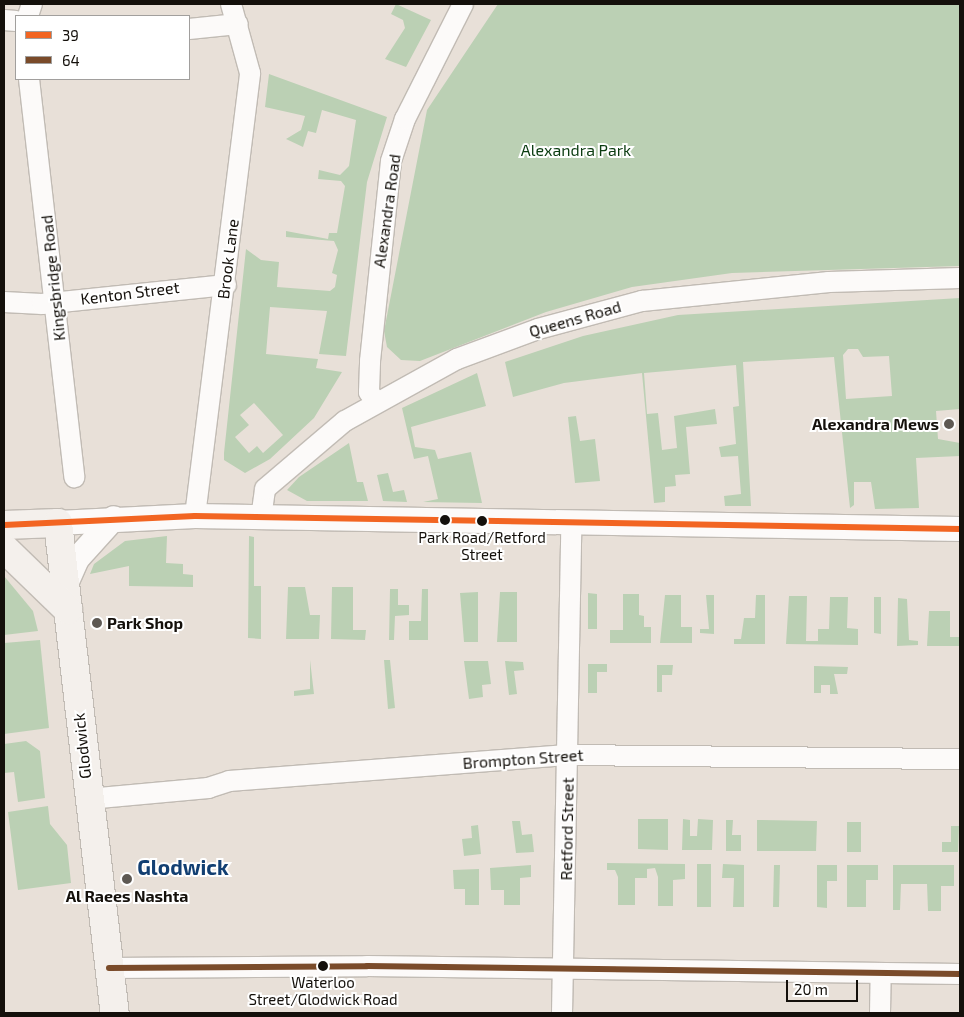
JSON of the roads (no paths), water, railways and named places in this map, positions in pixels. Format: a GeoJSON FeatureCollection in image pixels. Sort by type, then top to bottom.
{"type":"FeatureCollection","features":[{"type":"Feature","properties":{"kind":"main road"},"geometry":{"type":"LineString","coordinates":[[4,525],[58,523]]}},
{"type":"Feature","properties":{"kind":"main road","name":"Glodwick"},"geometry":{"type":"LineString","coordinates":[[58,523],[88,799],[115,1013]]}},
{"type":"Feature","properties":{"kind":"main road"},"geometry":{"type":"LineString","coordinates":[[4,548],[67,598]]}},
{"type":"Feature","properties":{"kind":"street","name":"Brook Lane"},"geometry":{"type":"LineString","coordinates":[[195,516],[226,285],[250,73],[231,4]]}},
{"type":"Feature","properties":{"kind":"street","name":"Alexandra Road"},"geometry":{"type":"LineString","coordinates":[[375,401],[370,392],[370,361],[391,161],[405,119],[463,4]]}},
{"type":"Feature","properties":{"kind":"street"},"geometry":{"type":"LineString","coordinates":[[190,29],[238,24]]}},
{"type":"Feature","properties":{"kind":"street","name":"Kingsbridge Road"},"geometry":{"type":"LineString","coordinates":[[29,80],[56,302],[74,477]]}},
{"type":"Feature","properties":{"kind":"street","name":"Queens Road"},"geometry":{"type":"LineString","coordinates":[[261,518],[264,489],[300,454],[375,401],[466,356],[620,305],[829,282],[960,278]]}},
{"type":"Feature","properties":{"kind":"street","name":"Kenton Street"},"geometry":{"type":"LineString","coordinates":[[4,302],[56,302],[226,285]]}},
{"type":"Feature","properties":{"kind":"street"},"geometry":{"type":"LineString","coordinates":[[58,523],[114,518],[195,516],[571,524],[960,529]]}},
{"type":"Feature","properties":{"kind":"street"},"geometry":{"type":"LineString","coordinates":[[67,598],[77,559],[114,518]]}},
{"type":"Feature","properties":{"kind":"street","name":"Retford Street"},"geometry":{"type":"LineString","coordinates":[[562,1013],[565,969],[571,524]]}},
{"type":"Feature","properties":{"kind":"street","name":"Brompton Street"},"geometry":{"type":"LineString","coordinates":[[88,799],[237,781],[567,755],[960,759]]}},
{"type":"Feature","properties":{"kind":"street"},"geometry":{"type":"LineString","coordinates":[[109,968],[565,969],[960,974]]}},
{"type":"Feature","properties":{"kind":"street"},"geometry":{"type":"LineString","coordinates":[[880,1013],[881,974]]}},
{"type":"Feature","properties":{"kind":"place","name":"Alexandra Mews"},"geometry":{"type":"Point","coordinates":[949,424]}},
{"type":"Feature","properties":{"kind":"place","name":"Park Road/Retford Street"},"geometry":{"type":"Point","coordinates":[482,521]}},
{"type":"Feature","properties":{"kind":"place","name":"Park Shop"},"geometry":{"type":"Point","coordinates":[97,623]}},
{"type":"Feature","properties":{"kind":"place","name":"Al Raees Nashta"},"geometry":{"type":"Point","coordinates":[127,879]}},
{"type":"Feature","properties":{"kind":"place","name":"Waterloo Street/Glodwick Road"},"geometry":{"type":"Point","coordinates":[323,966]}},
{"type":"Feature","properties":{"kind":"district","name":"Glodwick"},"geometry":{"type":"Point","coordinates":[183,867]}},
{"type":"Feature","properties":{"kind":"park label","name":"Alexandra Park"},"geometry":{"type":"Point","coordinates":[576,150]}}]}
